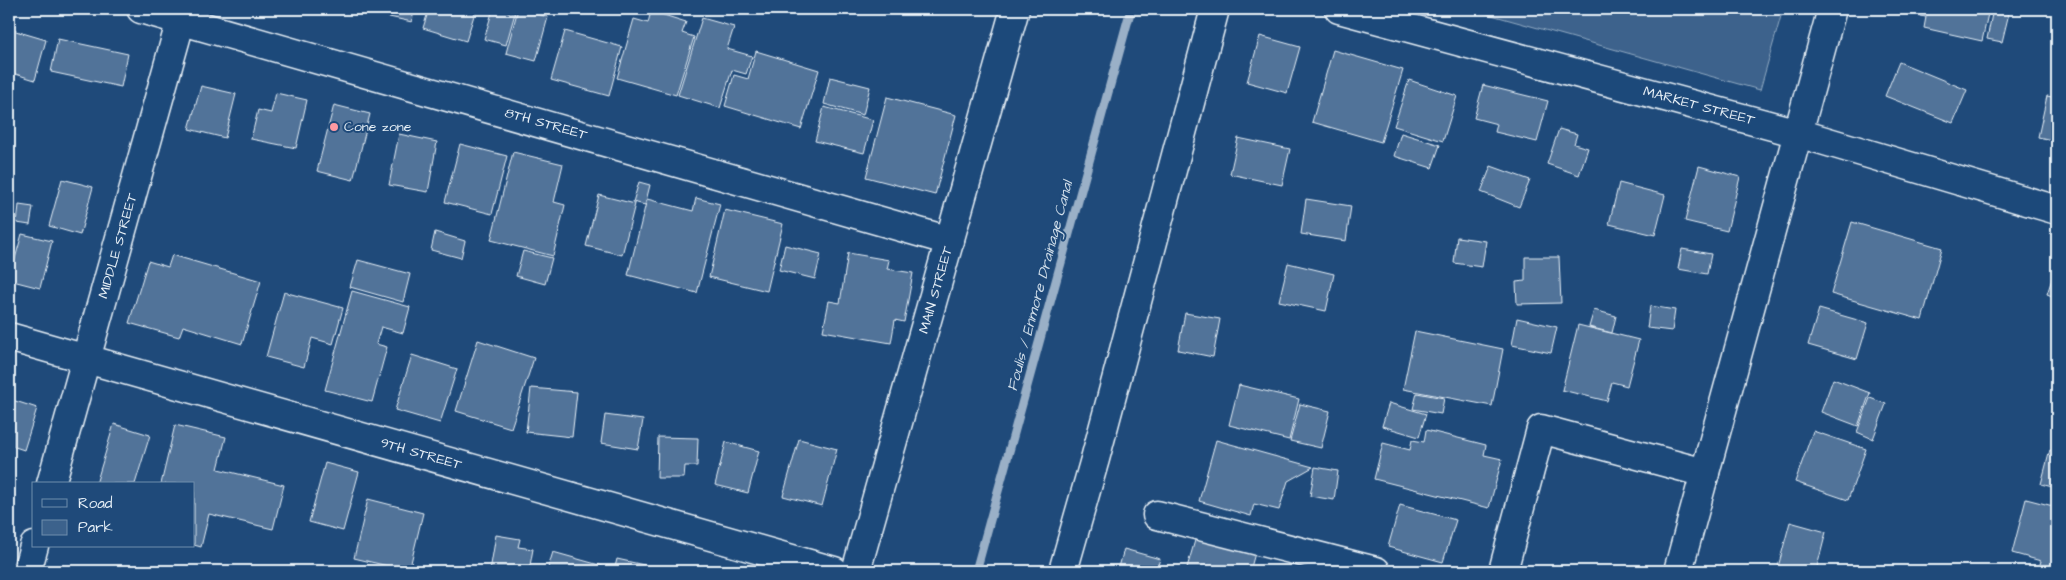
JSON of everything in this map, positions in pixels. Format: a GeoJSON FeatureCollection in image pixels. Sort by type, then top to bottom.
{"type":"FeatureCollection","features":[{"type":"Feature","properties":{"kind":"street","name":"8TH STREET"},"geometry":{"type":"LineString","coordinates":[[142,9],[183,14],[950,240]]}},
{"type":"Feature","properties":{"kind":"street","name":"MAIN STREET"},"geometry":{"type":"LineString","coordinates":[[856,571],[1015,9]]}},
{"type":"Feature","properties":{"kind":"street"},"geometry":{"type":"LineString","coordinates":[[1064,571],[1215,9]]}},
{"type":"Feature","properties":{"kind":"street","name":"MARKET STREET"},"geometry":{"type":"LineString","coordinates":[[1338,9],[1798,133],[2057,210]]}},
{"type":"Feature","properties":{"kind":"street"},"geometry":{"type":"LineString","coordinates":[[1678,571],[1832,9]]}},
{"type":"Feature","properties":{"kind":"street","name":"MIDDLE STREET"},"geometry":{"type":"LineString","coordinates":[[52,482],[183,14]]}},
{"type":"Feature","properties":{"kind":"street","name":"9TH STREET"},"geometry":{"type":"LineString","coordinates":[[9,337],[834,571]]}},
{"type":"Feature","properties":{"kind":"street"},"geometry":{"type":"LineString","coordinates":[[1502,571],[1541,429],[1705,473]]}},
{"type":"Feature","properties":{"kind":"street"},"geometry":{"type":"LineString","coordinates":[[1157,515],[1376,571]]}},
{"type":"Feature","properties":{"kind":"street"},"geometry":{"type":"LineString","coordinates":[[27,571],[33,548]]}},
{"type":"Feature","properties":{"kind":"green space"},"geometry":{"type":"Polygon","coordinates":[[[1470,9],[1783,9],[1760,90],[1470,9]]]}},
{"type":"Feature","properties":{"kind":"building"},"geometry":{"type":"Polygon","coordinates":[[[363,9],[414,9],[412,22],[362,11],[363,9]]]}},
{"type":"Feature","properties":{"kind":"building"},"geometry":{"type":"Polygon","coordinates":[[[429,9],[476,9],[466,41],[423,28],[429,9]]]}},
{"type":"Feature","properties":{"kind":"building"},"geometry":{"type":"Polygon","coordinates":[[[493,9],[515,13],[506,45],[484,39],[493,9]]]}},
{"type":"Feature","properties":{"kind":"building"},"geometry":{"type":"Polygon","coordinates":[[[518,9],[548,17],[536,61],[506,53],[518,9]]]}},
{"type":"Feature","properties":{"kind":"building"},"geometry":{"type":"Polygon","coordinates":[[[1921,9],[1989,9],[1982,41],[1924,28],[1926,17],[1920,16],[1921,9]]]}},
{"type":"Feature","properties":{"kind":"building"},"geometry":{"type":"Polygon","coordinates":[[[1993,9],[2010,9],[2002,42],[1987,39],[1993,9]]]}},
{"type":"Feature","properties":{"kind":"building"},"geometry":{"type":"Polygon","coordinates":[[[651,11],[686,22],[682,33],[694,37],[676,95],[617,78],[634,19],[648,23],[651,11]]]}},
{"type":"Feature","properties":{"kind":"building"},"geometry":{"type":"Polygon","coordinates":[[[702,18],[734,27],[727,49],[752,56],[746,74],[732,70],[720,108],[678,95],[702,18]]]}},
{"type":"Feature","properties":{"kind":"building"},"geometry":{"type":"Polygon","coordinates":[[[9,29],[46,40],[35,80],[9,72],[9,29]]]}},
{"type":"Feature","properties":{"kind":"building"},"geometry":{"type":"Polygon","coordinates":[[[565,31],[622,47],[609,96],[551,80],[565,31]]]}},
{"type":"Feature","properties":{"kind":"building"},"geometry":{"type":"Polygon","coordinates":[[[1260,36],[1300,47],[1287,93],[1247,82],[1260,36]]]}},
{"type":"Feature","properties":{"kind":"building"},"geometry":{"type":"Polygon","coordinates":[[[58,39],[128,54],[121,87],[51,72],[58,39]]]}},
{"type":"Feature","properties":{"kind":"building"},"geometry":{"type":"Polygon","coordinates":[[[1333,50],[1403,70],[1381,142],[1312,122],[1333,50]]]}},
{"type":"Feature","properties":{"kind":"building"},"geometry":{"type":"Polygon","coordinates":[[[756,51],[819,70],[801,129],[725,106],[734,75],[748,79],[756,51]]]}},
{"type":"Feature","properties":{"kind":"building"},"geometry":{"type":"Polygon","coordinates":[[[1899,62],[1967,90],[1953,123],[1885,96],[1899,62]]]}},
{"type":"Feature","properties":{"kind":"building"},"geometry":{"type":"Polygon","coordinates":[[[830,77],[870,87],[863,115],[824,104],[830,77]]]}},
{"type":"Feature","properties":{"kind":"building"},"geometry":{"type":"Polygon","coordinates":[[[1409,80],[1457,96],[1443,141],[1394,126],[1409,80]]]}},
{"type":"Feature","properties":{"kind":"building"},"geometry":{"type":"Polygon","coordinates":[[[1483,85],[1548,101],[1537,142],[1495,132],[1497,124],[1474,118],[1483,85]]]}},
{"type":"Feature","properties":{"kind":"building"},"geometry":{"type":"Polygon","coordinates":[[[201,86],[236,94],[225,138],[189,129],[201,86]]]}},
{"type":"Feature","properties":{"kind":"building"},"geometry":{"type":"Polygon","coordinates":[[[276,93],[307,100],[296,148],[251,139],[258,110],[271,113],[276,93]]]}},
{"type":"Feature","properties":{"kind":"building"},"geometry":{"type":"Polygon","coordinates":[[[2047,96],[2057,98],[2057,141],[2038,137],[2047,96]]]}},
{"type":"Feature","properties":{"kind":"building"},"geometry":{"type":"Polygon","coordinates":[[[887,97],[956,115],[935,195],[866,177],[887,97]]]}},
{"type":"Feature","properties":{"kind":"building"},"geometry":{"type":"Polygon","coordinates":[[[334,105],[370,114],[353,180],[317,171],[334,105]]]}},
{"type":"Feature","properties":{"kind":"building"},"geometry":{"type":"Polygon","coordinates":[[[824,107],[873,120],[864,153],[815,141],[824,107]]]}},
{"type":"Feature","properties":{"kind":"building"},"geometry":{"type":"Polygon","coordinates":[[[1559,129],[1577,134],[1574,144],[1588,148],[1579,175],[1547,164],[1559,129]]]}},
{"type":"Feature","properties":{"kind":"building"},"geometry":{"type":"Polygon","coordinates":[[[1401,133],[1440,145],[1432,168],[1394,156],[1401,133]]]}},
{"type":"Feature","properties":{"kind":"building"},"geometry":{"type":"Polygon","coordinates":[[[399,134],[437,142],[428,192],[389,185],[399,134]]]}},
{"type":"Feature","properties":{"kind":"building"},"geometry":{"type":"Polygon","coordinates":[[[1238,138],[1290,149],[1282,185],[1230,174],[1238,138]]]}},
{"type":"Feature","properties":{"kind":"building"},"geometry":{"type":"Polygon","coordinates":[[[460,144],[507,156],[492,214],[445,202],[460,144]]]}},
{"type":"Feature","properties":{"kind":"building"},"geometry":{"type":"Polygon","coordinates":[[[513,152],[563,164],[554,202],[565,205],[553,256],[491,240],[513,152]]]}},
{"type":"Feature","properties":{"kind":"building"},"geometry":{"type":"Polygon","coordinates":[[[1491,166],[1530,180],[1519,207],[1481,192],[1491,166]]]}},
{"type":"Feature","properties":{"kind":"building"},"geometry":{"type":"Polygon","coordinates":[[[1699,166],[1740,177],[1727,231],[1685,221],[1699,166]]]}},
{"type":"Feature","properties":{"kind":"building"},"geometry":{"type":"Polygon","coordinates":[[[62,179],[93,187],[80,235],[49,226],[62,179]]]}},
{"type":"Feature","properties":{"kind":"building"},"geometry":{"type":"Polygon","coordinates":[[[639,182],[650,185],[645,205],[633,202],[639,182]]]}},
{"type":"Feature","properties":{"kind":"building"},"geometry":{"type":"Polygon","coordinates":[[[1619,183],[1665,195],[1655,235],[1609,224],[1619,183]]]}},
{"type":"Feature","properties":{"kind":"building"},"geometry":{"type":"Polygon","coordinates":[[[599,195],[635,204],[622,255],[586,246],[599,195]]]}},
{"type":"Feature","properties":{"kind":"building"},"geometry":{"type":"Polygon","coordinates":[[[696,198],[720,204],[697,293],[628,275],[647,199],[693,211],[696,198]]]}},
{"type":"Feature","properties":{"kind":"building"},"geometry":{"type":"Polygon","coordinates":[[[1306,199],[1351,206],[1346,241],[1301,234],[1306,199]]]}},
{"type":"Feature","properties":{"kind":"building"},"geometry":{"type":"Polygon","coordinates":[[[19,205],[33,207],[30,225],[17,223],[19,205]]]}},
{"type":"Feature","properties":{"kind":"building"},"geometry":{"type":"Polygon","coordinates":[[[725,210],[783,224],[767,291],[709,277],[725,210]]]}},
{"type":"Feature","properties":{"kind":"building"},"geometry":{"type":"Polygon","coordinates":[[[1852,222],[1942,248],[1922,320],[1831,294],[1852,222]]]}},
{"type":"Feature","properties":{"kind":"building"},"geometry":{"type":"Polygon","coordinates":[[[435,232],[465,241],[461,258],[431,250],[435,232]]]}},
{"type":"Feature","properties":{"kind":"building"},"geometry":{"type":"Polygon","coordinates":[[[22,234],[52,241],[40,288],[9,280],[22,234]]]}},
{"type":"Feature","properties":{"kind":"building"},"geometry":{"type":"Polygon","coordinates":[[[1457,237],[1486,241],[1482,267],[1454,263],[1457,237]]]}},
{"type":"Feature","properties":{"kind":"building"},"geometry":{"type":"Polygon","coordinates":[[[785,245],[821,254],[815,279],[779,270],[785,245]]]}},
{"type":"Feature","properties":{"kind":"building"},"geometry":{"type":"Polygon","coordinates":[[[1682,249],[1711,254],[1707,274],[1678,269],[1682,249]]]}},
{"type":"Feature","properties":{"kind":"building"},"geometry":{"type":"Polygon","coordinates":[[[523,251],[552,258],[545,284],[516,276],[523,251]]]}},
{"type":"Feature","properties":{"kind":"building"},"geometry":{"type":"Polygon","coordinates":[[[848,253],[889,260],[887,269],[913,273],[904,322],[895,320],[891,343],[823,331],[829,301],[840,303],[848,253]]]}},
{"type":"Feature","properties":{"kind":"building"},"geometry":{"type":"Polygon","coordinates":[[[172,255],[261,281],[242,344],[183,326],[179,337],[129,323],[148,261],[168,267],[172,255]]]}},
{"type":"Feature","properties":{"kind":"building"},"geometry":{"type":"Polygon","coordinates":[[[1525,257],[1559,257],[1561,303],[1517,304],[1516,282],[1525,281],[1525,257]]]}},
{"type":"Feature","properties":{"kind":"building"},"geometry":{"type":"Polygon","coordinates":[[[358,260],[410,274],[403,302],[350,287],[358,260]]]}},
{"type":"Feature","properties":{"kind":"building"},"geometry":{"type":"Polygon","coordinates":[[[1288,263],[1334,274],[1326,311],[1279,301],[1288,263]]]}},
{"type":"Feature","properties":{"kind":"building"},"geometry":{"type":"Polygon","coordinates":[[[2057,264],[2057,298],[2047,294],[2057,264]]]}},
{"type":"Feature","properties":{"kind":"building"},"geometry":{"type":"Polygon","coordinates":[[[352,291],[410,307],[403,333],[381,327],[376,344],[387,347],[372,402],[325,390],[352,291]]]}},
{"type":"Feature","properties":{"kind":"building"},"geometry":{"type":"Polygon","coordinates":[[[284,292],[343,308],[333,344],[312,338],[304,367],[266,357],[284,292]]]}},
{"type":"Feature","properties":{"kind":"building"},"geometry":{"type":"Polygon","coordinates":[[[1650,306],[1675,310],[1672,331],[1647,328],[1650,306]]]}},
{"type":"Feature","properties":{"kind":"building"},"geometry":{"type":"Polygon","coordinates":[[[1819,309],[1868,323],[1857,359],[1808,345],[1819,309]]]}},
{"type":"Feature","properties":{"kind":"building"},"geometry":{"type":"Polygon","coordinates":[[[1594,310],[1616,316],[1612,333],[1589,327],[1594,310]]]}},
{"type":"Feature","properties":{"kind":"building"},"geometry":{"type":"Polygon","coordinates":[[[1185,313],[1220,319],[1213,357],[1178,350],[1185,313]]]}},
{"type":"Feature","properties":{"kind":"building"},"geometry":{"type":"Polygon","coordinates":[[[1517,318],[1557,327],[1551,353],[1512,345],[1517,318]]]}},
{"type":"Feature","properties":{"kind":"building"},"geometry":{"type":"Polygon","coordinates":[[[1578,325],[1639,340],[1627,386],[1612,382],[1607,401],[1562,390],[1578,325]]]}},
{"type":"Feature","properties":{"kind":"building"},"geometry":{"type":"Polygon","coordinates":[[[1415,331],[1503,349],[1492,406],[1403,389],[1415,331]]]}},
{"type":"Feature","properties":{"kind":"building"},"geometry":{"type":"Polygon","coordinates":[[[478,340],[534,358],[511,428],[456,411],[478,340]]]}},
{"type":"Feature","properties":{"kind":"building"},"geometry":{"type":"Polygon","coordinates":[[[412,355],[457,369],[440,423],[395,410],[412,355]]]}},
{"type":"Feature","properties":{"kind":"building"},"geometry":{"type":"Polygon","coordinates":[[[1833,379],[1870,393],[1858,426],[1821,412],[1833,379]]]}},
{"type":"Feature","properties":{"kind":"building"},"geometry":{"type":"Polygon","coordinates":[[[1239,385],[1299,399],[1289,440],[1229,425],[1239,385]]]}},
{"type":"Feature","properties":{"kind":"building"},"geometry":{"type":"Polygon","coordinates":[[[531,388],[577,392],[572,437],[526,432],[531,388]]]}},
{"type":"Feature","properties":{"kind":"building"},"geometry":{"type":"Polygon","coordinates":[[[1417,393],[1444,398],[1441,414],[1413,409],[1417,393]]]}},
{"type":"Feature","properties":{"kind":"building"},"geometry":{"type":"Polygon","coordinates":[[[1870,398],[1886,404],[1873,439],[1857,432],[1870,398]]]}},
{"type":"Feature","properties":{"kind":"building"},"geometry":{"type":"Polygon","coordinates":[[[9,399],[37,408],[24,450],[9,445],[9,399]]]}},
{"type":"Feature","properties":{"kind":"building"},"geometry":{"type":"Polygon","coordinates":[[[1389,403],[1426,414],[1419,437],[1382,426],[1389,403]]]}},
{"type":"Feature","properties":{"kind":"building"},"geometry":{"type":"Polygon","coordinates":[[[1300,404],[1330,411],[1321,448],[1290,441],[1300,404]]]}},
{"type":"Feature","properties":{"kind":"building"},"geometry":{"type":"Polygon","coordinates":[[[605,415],[643,420],[638,449],[601,443],[605,415]]]}},
{"type":"Feature","properties":{"kind":"building"},"geometry":{"type":"Polygon","coordinates":[[[114,424],[150,435],[136,482],[97,482],[114,424]]]}},
{"type":"Feature","properties":{"kind":"building"},"geometry":{"type":"Polygon","coordinates":[[[175,425],[226,437],[218,469],[284,485],[273,529],[209,514],[201,547],[195,545],[195,482],[161,482],[175,425]]]}},
{"type":"Feature","properties":{"kind":"building"},"geometry":{"type":"Polygon","coordinates":[[[1426,430],[1486,445],[1484,455],[1502,459],[1489,508],[1374,479],[1383,443],[1410,450],[1412,440],[1424,442],[1426,430]]]}},
{"type":"Feature","properties":{"kind":"building"},"geometry":{"type":"Polygon","coordinates":[[[1813,431],[1866,449],[1848,500],[1795,482],[1813,431]]]}},
{"type":"Feature","properties":{"kind":"building"},"geometry":{"type":"Polygon","coordinates":[[[658,437],[698,438],[697,466],[685,466],[684,478],[657,478],[658,437]]]}},
{"type":"Feature","properties":{"kind":"building"},"geometry":{"type":"Polygon","coordinates":[[[799,439],[837,449],[822,506],[783,496],[799,439]]]}},
{"type":"Feature","properties":{"kind":"building"},"geometry":{"type":"Polygon","coordinates":[[[1216,440],[1313,467],[1288,481],[1279,510],[1254,504],[1251,516],[1199,501],[1216,440]]]}},
{"type":"Feature","properties":{"kind":"building"},"geometry":{"type":"Polygon","coordinates":[[[726,442],[759,451],[748,493],[715,485],[726,442]]]}},
{"type":"Feature","properties":{"kind":"building"},"geometry":{"type":"Polygon","coordinates":[[[2050,450],[2057,452],[2057,497],[2056,488],[2041,484],[2050,450]]]}},
{"type":"Feature","properties":{"kind":"building"},"geometry":{"type":"Polygon","coordinates":[[[325,463],[359,472],[343,531],[309,522],[325,463]]]}},
{"type":"Feature","properties":{"kind":"building"},"geometry":{"type":"Polygon","coordinates":[[[1315,467],[1338,471],[1334,500],[1310,496],[1315,467]]]}},
{"type":"Feature","properties":{"kind":"building"},"geometry":{"type":"Polygon","coordinates":[[[368,499],[423,513],[409,571],[354,558],[368,499]]]}},
{"type":"Feature","properties":{"kind":"building"},"geometry":{"type":"Polygon","coordinates":[[[2026,499],[2057,507],[2057,571],[2038,571],[2041,561],[2012,553],[2026,499]]]}},
{"type":"Feature","properties":{"kind":"building"},"geometry":{"type":"Polygon","coordinates":[[[1400,505],[1456,520],[1443,562],[1388,547],[1400,505]]]}},
{"type":"Feature","properties":{"kind":"building"},"geometry":{"type":"Polygon","coordinates":[[[1790,522],[1826,532],[1816,571],[1777,571],[1790,522]]]}},
{"type":"Feature","properties":{"kind":"building"},"geometry":{"type":"Polygon","coordinates":[[[496,535],[520,539],[518,547],[533,549],[529,571],[490,571],[496,535]]]}},
{"type":"Feature","properties":{"kind":"building"},"geometry":{"type":"Polygon","coordinates":[[[1196,537],[1255,553],[1250,571],[1186,571],[1196,537]]]}},
{"type":"Feature","properties":{"kind":"building"},"geometry":{"type":"Polygon","coordinates":[[[1124,549],[1160,559],[1156,571],[1118,571],[1124,549]]]}},
{"type":"Feature","properties":{"kind":"building"},"geometry":{"type":"Polygon","coordinates":[[[553,552],[610,568],[609,571],[547,571],[553,552]]]}},
{"type":"Feature","properties":{"kind":"building"},"geometry":{"type":"Polygon","coordinates":[[[617,559],[671,571],[614,571],[617,559]]]}},
{"type":"Feature","properties":{"kind":"waterway","name":"Foulis / Enmore Drainage Canal"},"geometry":{"type":"LineString","coordinates":[[976,571],[1131,9]]}},
{"type":"Feature","properties":{"kind":"place","name":"Cone zone"},"geometry":{"type":"Point","coordinates":[334,127]}}]}
